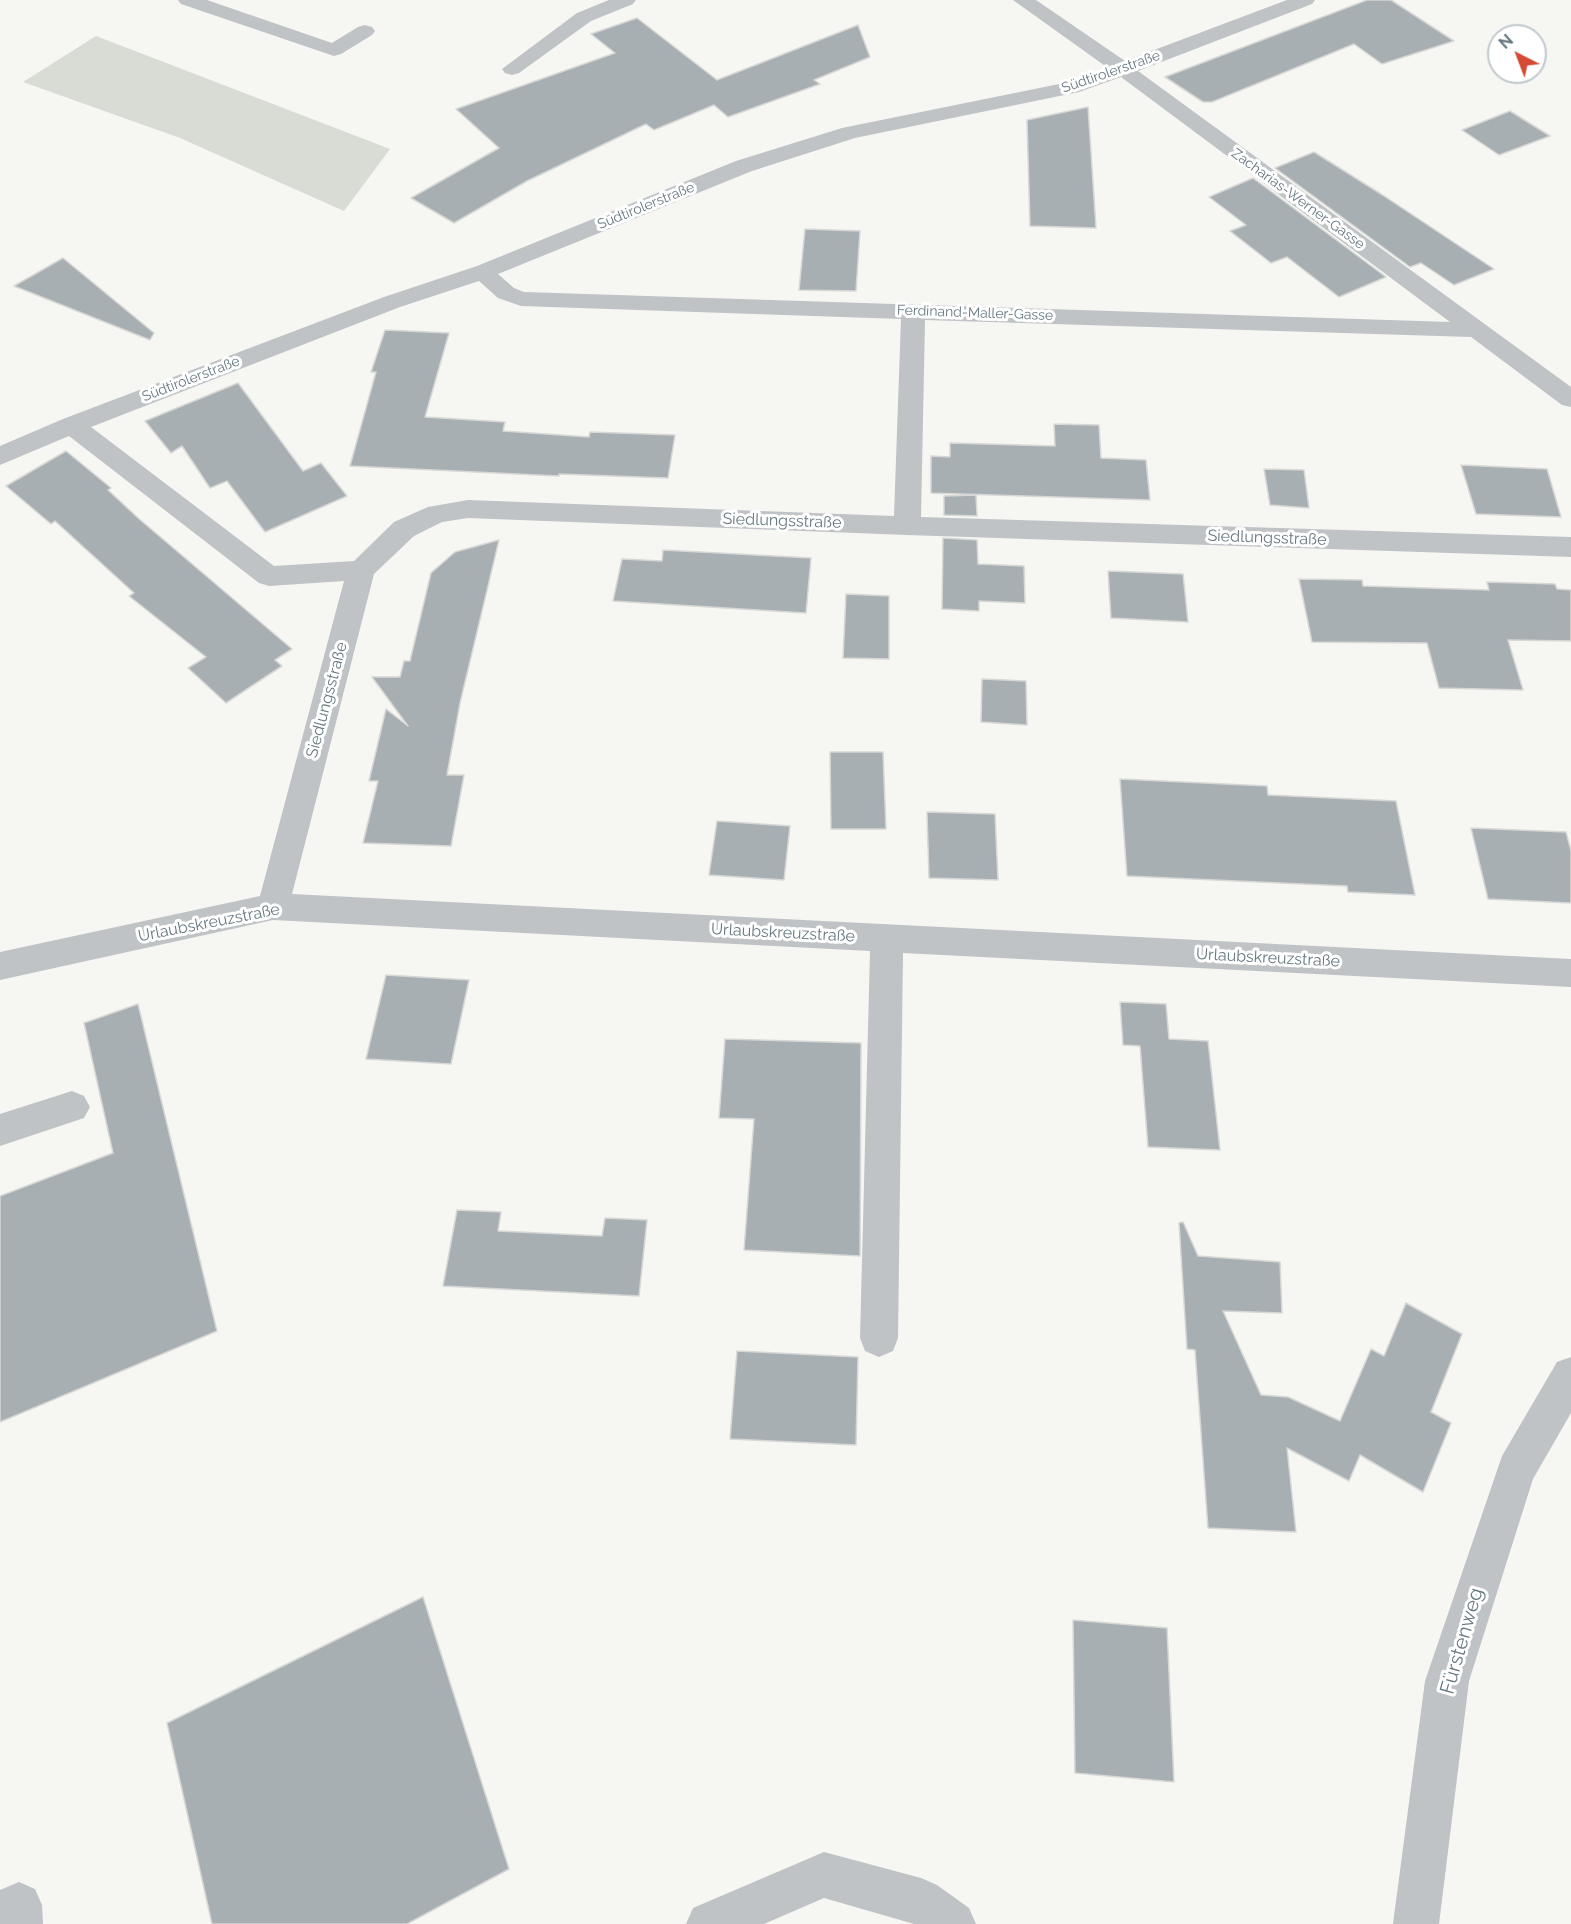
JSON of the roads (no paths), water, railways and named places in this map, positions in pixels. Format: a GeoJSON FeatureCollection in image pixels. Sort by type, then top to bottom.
{"type":"FeatureCollection","features":[{"type":"Feature","properties":{"kind":"street"},"geometry":{"type":"LineString","coordinates":[[188,0],[334,50],[365,31]]}},
{"type":"Feature","properties":{"kind":"street","name":"Zacharias-Werner-Gasse"},"geometry":{"type":"LineString","coordinates":[[1023,0],[1124,70],[1571,399]]}},
{"type":"Feature","properties":{"kind":"street","name":"Südtirolerstraße"},"geometry":{"type":"LineString","coordinates":[[0,456],[72,425],[392,302],[485,271],[744,166],[850,133],[1079,86],[1305,0]]}},
{"type":"Feature","properties":{"kind":"street"},"geometry":{"type":"LineString","coordinates":[[512,69],[584,17],[616,1]]}},
{"type":"Feature","properties":{"kind":"street","name":"Ferdinand-Maller-Gasse"},"geometry":{"type":"LineString","coordinates":[[485,271],[492,282],[506,293],[521,299],[1476,330]]}},
{"type":"Feature","properties":{"kind":"street"},"geometry":{"type":"LineString","coordinates":[[907,526],[913,311]]}},
{"type":"Feature","properties":{"kind":"street"},"geometry":{"type":"LineString","coordinates":[[72,425],[269,576],[361,570]]}},
{"type":"Feature","properties":{"kind":"street","name":"Siedlungsstraße"},"geometry":{"type":"LineString","coordinates":[[273,908],[361,570],[404,529],[437,514],[468,508],[907,526],[1571,547]]}},
{"type":"Feature","properties":{"kind":"street","name":"Urlaubskreuzstraße"},"geometry":{"type":"LineString","coordinates":[[0,966],[273,908],[1571,973]]}},
{"type":"Feature","properties":{"kind":"street"},"geometry":{"type":"LineString","coordinates":[[879,1338],[887,939]]}},
{"type":"Feature","properties":{"kind":"street"},"geometry":{"type":"LineString","coordinates":[[0,1130],[72,1107]]}},
{"type":"Feature","properties":{"kind":"street","name":"Fürstenweg"},"geometry":{"type":"LineString","coordinates":[[1416,1924],[1447,1681],[1516,1470],[1571,1376]]}},
{"type":"Feature","properties":{"kind":"street"},"geometry":{"type":"LineString","coordinates":[[709,1924],[824,1875],[921,1901],[953,1924]]}},
{"type":"Feature","properties":{"kind":"street"},"geometry":{"type":"LineString","coordinates":[[0,1914],[19,1905],[20,1924]]}}]}
